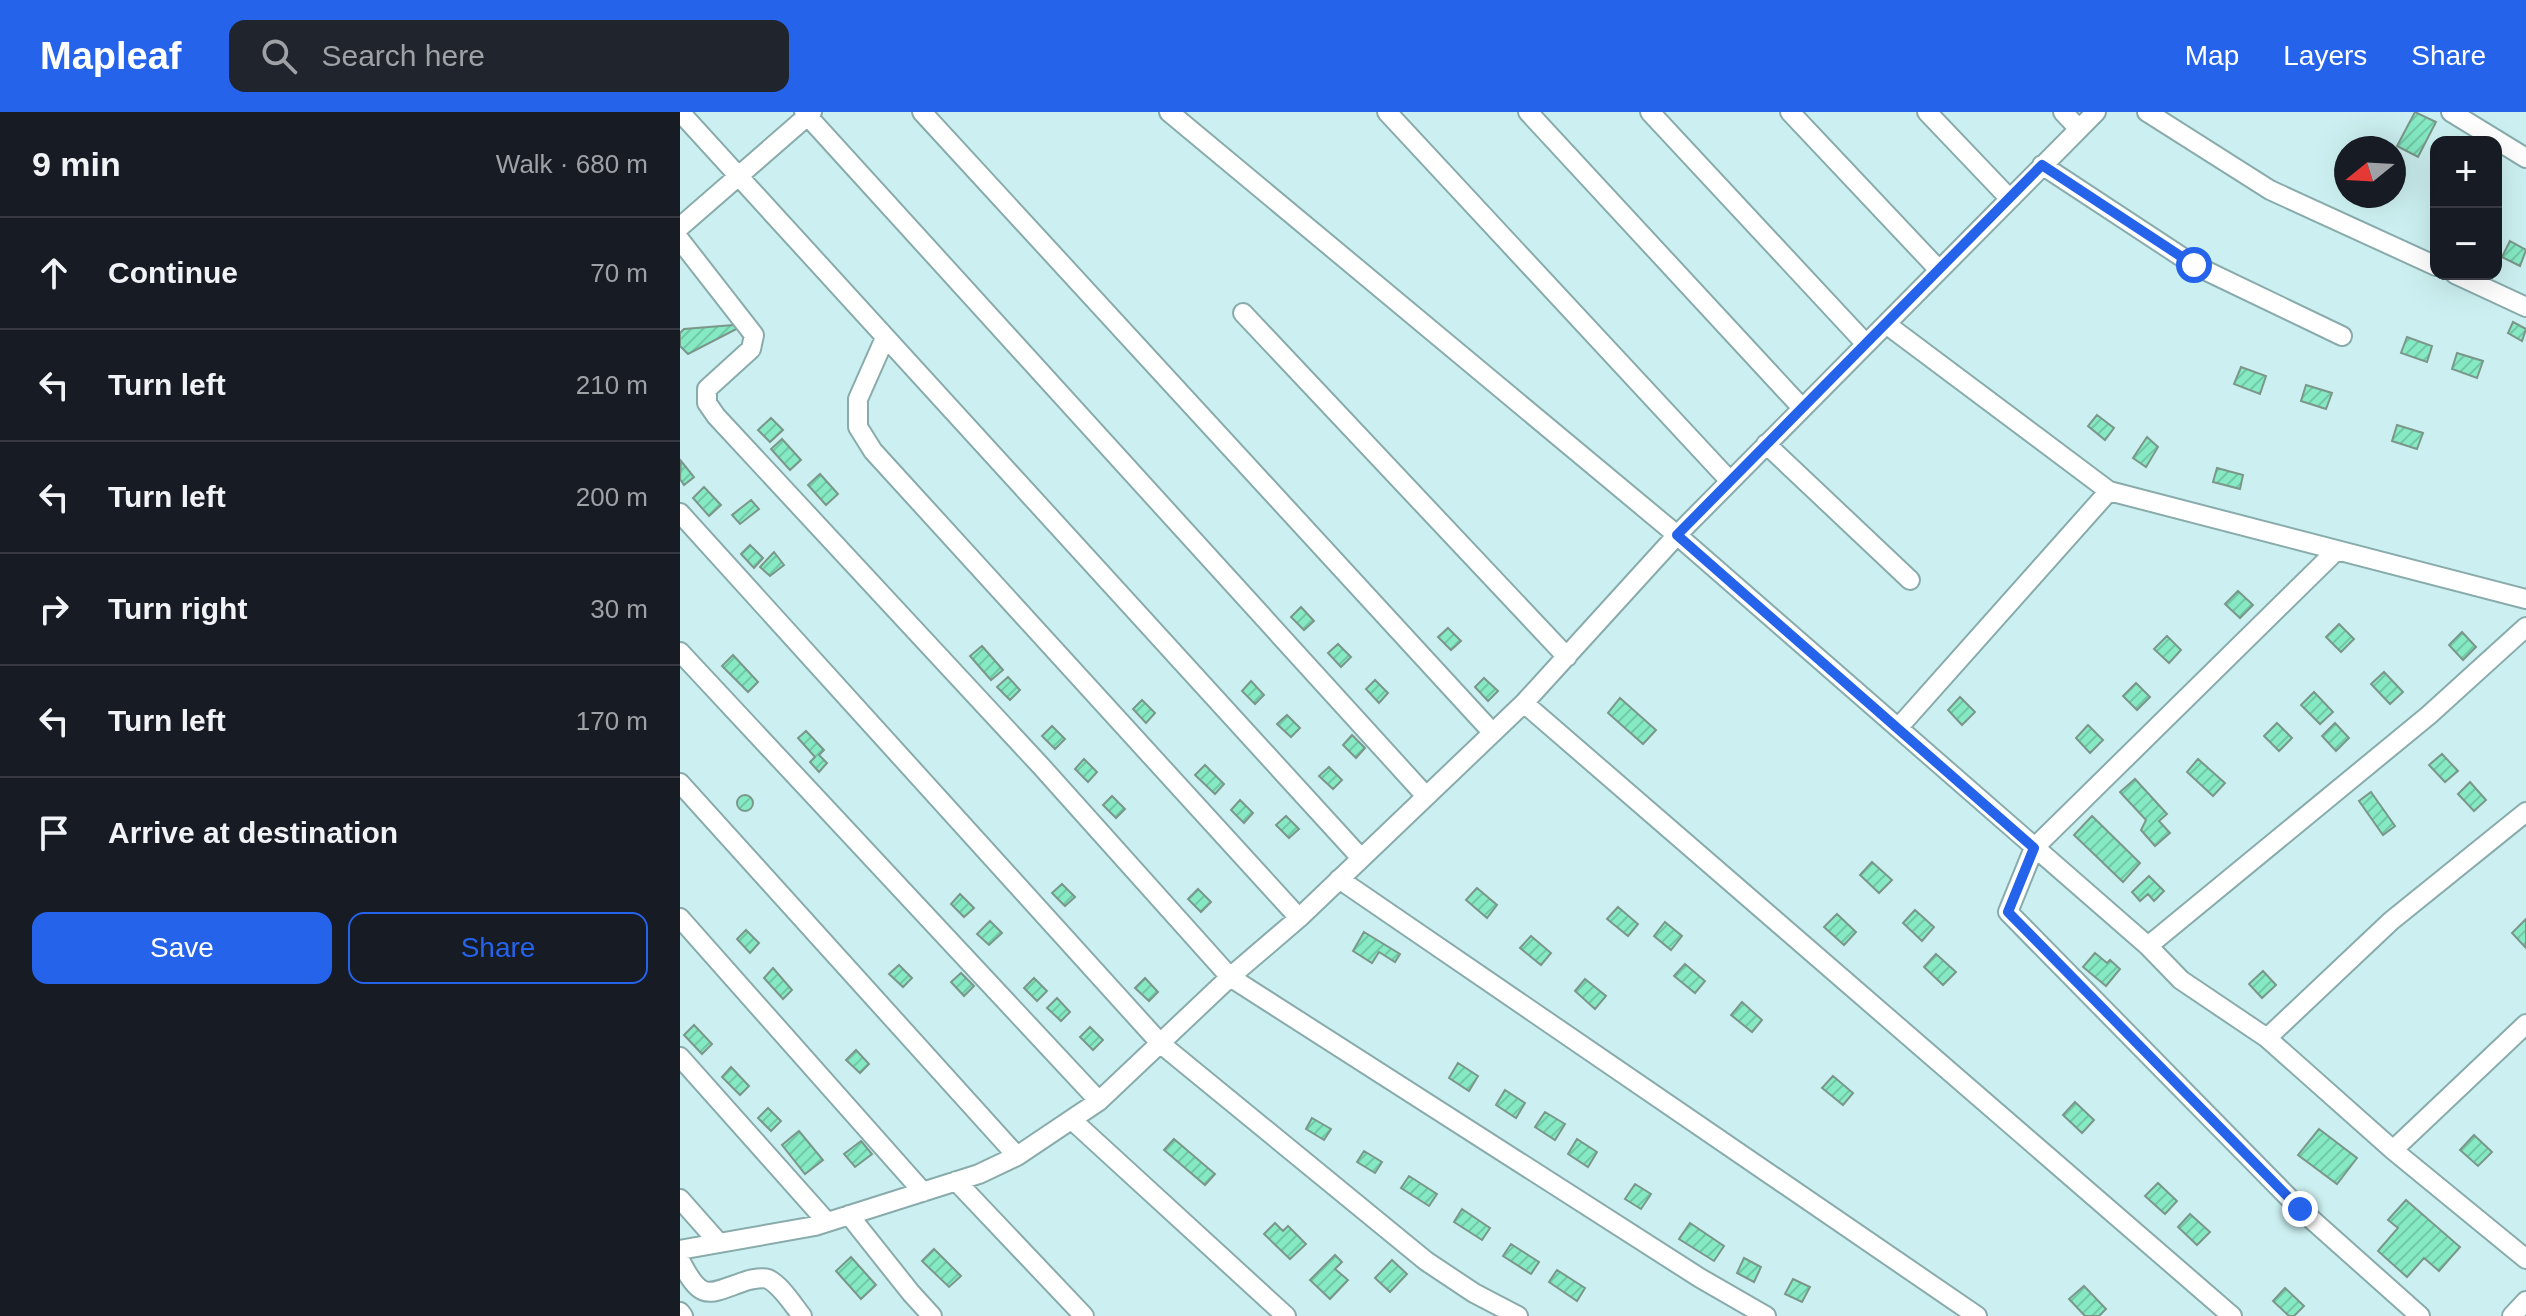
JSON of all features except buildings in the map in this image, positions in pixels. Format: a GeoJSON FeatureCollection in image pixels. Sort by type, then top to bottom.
{"type":"FeatureCollection","features":[{"type":"Feature","properties":{"kind":"street"},"geometry":{"type":"LineString","coordinates":[[680,112],[1361,858]]}},
{"type":"Feature","properties":{"kind":"street"},"geometry":{"type":"LineString","coordinates":[[922,112],[1492,732]]}},
{"type":"Feature","properties":{"kind":"street"},"geometry":{"type":"LineString","coordinates":[[1169,112],[1677,535],[2148,946],[2181,980],[2267,1038],[2393,1150],[2523,1251]]}},
{"type":"Feature","properties":{"kind":"street"},"geometry":{"type":"LineString","coordinates":[[1387,112],[1730,481]]}},
{"type":"Feature","properties":{"kind":"street"},"geometry":{"type":"LineString","coordinates":[[1528,112],[1802,408]]}},
{"type":"Feature","properties":{"kind":"street"},"geometry":{"type":"LineString","coordinates":[[1650,112],[1866,344]]}},
{"type":"Feature","properties":{"kind":"street"},"geometry":{"type":"LineString","coordinates":[[1790,112],[1939,270]]}},
{"type":"Feature","properties":{"kind":"street"},"geometry":{"type":"LineString","coordinates":[[1927,112],[2010,199]]}},
{"type":"Feature","properties":{"kind":"street"},"geometry":{"type":"LineString","coordinates":[[2063,112],[2079,129]]}},
{"type":"Feature","properties":{"kind":"street"},"geometry":{"type":"LineString","coordinates":[[680,1250],[827,1222],[979,1174],[1017,1156],[1099,1101],[1230,977],[1299,918],[1524,703],[1677,535],[2096,112]]}},
{"type":"Feature","properties":{"kind":"street"},"geometry":{"type":"LineString","coordinates":[[2147,112],[2270,190],[2430,263]]}},
{"type":"Feature","properties":{"kind":"street"},"geometry":{"type":"LineString","coordinates":[[2451,112],[2526,158]]}},
{"type":"Feature","properties":{"kind":"street"},"geometry":{"type":"LineString","coordinates":[[680,227],[739,178],[808,113],[1425,795]]}},
{"type":"Feature","properties":{"kind":"street"},"geometry":{"type":"LineString","coordinates":[[2042,165],[2194,265],[2342,336]]}},
{"type":"Feature","properties":{"kind":"street"},"geometry":{"type":"LineString","coordinates":[[680,240],[754,335],[751,349],[707,389],[707,403],[716,416],[1040,765],[1230,977],[1700,1278],[1766,1316]]}},
{"type":"Feature","properties":{"kind":"street"},"geometry":{"type":"LineString","coordinates":[[2468,280],[2526,307]]}},
{"type":"Feature","properties":{"kind":"street"},"geometry":{"type":"LineString","coordinates":[[1243,313],[1567,657]]}},
{"type":"Feature","properties":{"kind":"street"},"geometry":{"type":"LineString","coordinates":[[1886,324],[2109,491],[2526,599]]}},
{"type":"Feature","properties":{"kind":"street"},"geometry":{"type":"LineString","coordinates":[[885,338],[858,399],[858,427],[873,451],[1299,918]]}},
{"type":"Feature","properties":{"kind":"street"},"geometry":{"type":"LineString","coordinates":[[1766,444],[1910,580]]}},
{"type":"Feature","properties":{"kind":"street"},"geometry":{"type":"LineString","coordinates":[[1898,728],[2109,491]]}},
{"type":"Feature","properties":{"kind":"street"},"geometry":{"type":"LineString","coordinates":[[680,513],[1161,1044],[1426,1261],[1474,1293],[1518,1316]]}},
{"type":"Feature","properties":{"kind":"street"},"geometry":{"type":"LineString","coordinates":[[2337,550],[2034,848],[2008,912],[2300,1209],[2420,1316]]}},
{"type":"Feature","properties":{"kind":"street"},"geometry":{"type":"LineString","coordinates":[[2148,946],[2429,715],[2526,627]]}},
{"type":"Feature","properties":{"kind":"street"},"geometry":{"type":"LineString","coordinates":[[680,652],[1099,1101]]}},
{"type":"Feature","properties":{"kind":"street"},"geometry":{"type":"LineString","coordinates":[[1524,703],[2232,1316]]}},
{"type":"Feature","properties":{"kind":"street"},"geometry":{"type":"LineString","coordinates":[[680,783],[1017,1156]]}},
{"type":"Feature","properties":{"kind":"street"},"geometry":{"type":"LineString","coordinates":[[2267,1038],[2391,921],[2526,812]]}},
{"type":"Feature","properties":{"kind":"street"},"geometry":{"type":"LineString","coordinates":[[1339,879],[1977,1316]]}},
{"type":"Feature","properties":{"kind":"street"},"geometry":{"type":"LineString","coordinates":[[680,918],[923,1192]]}},
{"type":"Feature","properties":{"kind":"street"},"geometry":{"type":"LineString","coordinates":[[2393,1150],[2526,1024]]}},
{"type":"Feature","properties":{"kind":"street"},"geometry":{"type":"LineString","coordinates":[[680,1057],[827,1222]]}},
{"type":"Feature","properties":{"kind":"street"},"geometry":{"type":"LineString","coordinates":[[1072,1120],[1286,1316]]}},
{"type":"Feature","properties":{"kind":"street"},"geometry":{"type":"LineString","coordinates":[[956,1181],[1084,1316]]}},
{"type":"Feature","properties":{"kind":"street"},"geometry":{"type":"LineString","coordinates":[[680,1199],[719,1243]]}},
{"type":"Feature","properties":{"kind":"street"},"geometry":{"type":"LineString","coordinates":[[849,1215],[932,1316]]}},
{"type":"Feature","properties":{"kind":"street"},"geometry":{"type":"LineString","coordinates":[[680,1260],[691,1282],[700,1290],[710,1293],[761,1278],[769,1280],[802,1316]]}},
{"type":"Feature","properties":{"kind":"street"},"geometry":{"type":"LineString","coordinates":[[1474,1293],[1491,1316]]}},
{"type":"Feature","properties":{"kind":"street"},"geometry":{"type":"LineString","coordinates":[[2512,1316],[2526,1301]]}},
{"type":"Feature","properties":{"kind":"route"},"geometry":{"type":"LineString","coordinates":[[2194,265],[2042,165],[1677,535],[2034,848],[2008,912],[2300,1209]]}}]}
